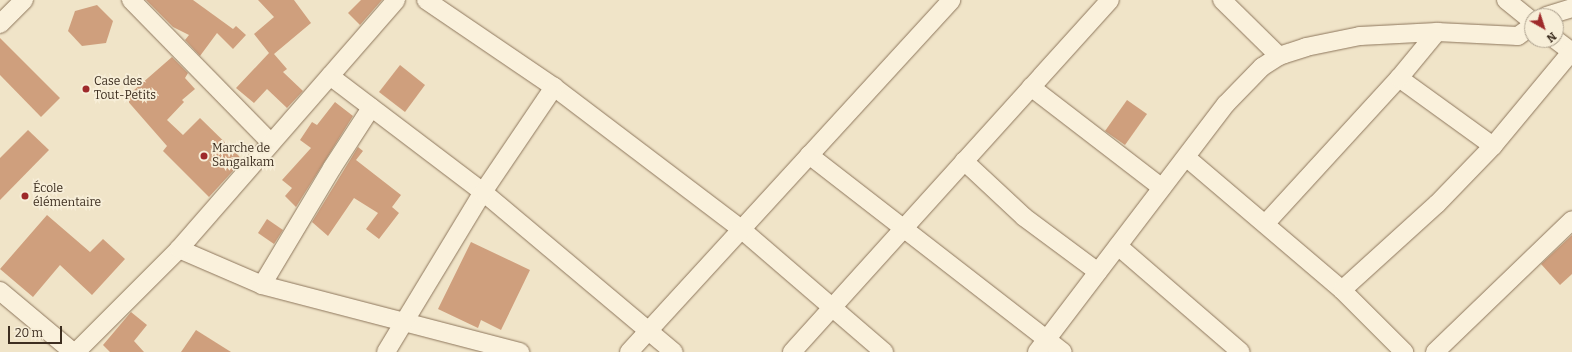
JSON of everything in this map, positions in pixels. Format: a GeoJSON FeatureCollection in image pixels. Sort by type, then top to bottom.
{"type":"FeatureCollection","features":[{"type":"Feature","properties":{"kind":"street"},"geometry":{"type":"LineString","coordinates":[[0,24],[24,0]]}},
{"type":"Feature","properties":{"kind":"street"},"geometry":{"type":"LineString","coordinates":[[131,0],[271,143]]}},
{"type":"Feature","properties":{"kind":"street"},"geometry":{"type":"LineString","coordinates":[[0,291],[74,352],[179,249],[396,0]]}},
{"type":"Feature","properties":{"kind":"street"},"geometry":{"type":"LineString","coordinates":[[426,0],[554,87],[741,229],[884,352]]}},
{"type":"Feature","properties":{"kind":"street"},"geometry":{"type":"LineString","coordinates":[[629,352],[950,0]]}},
{"type":"Feature","properties":{"kind":"street"},"geometry":{"type":"LineString","coordinates":[[792,352],[1110,0]]}},
{"type":"Feature","properties":{"kind":"street"},"geometry":{"type":"LineString","coordinates":[[1222,0],[1280,56]]}},
{"type":"Feature","properties":{"kind":"street"},"geometry":{"type":"LineString","coordinates":[[1506,0],[1524,15]]}},
{"type":"Feature","properties":{"kind":"street"},"geometry":{"type":"LineString","coordinates":[[1266,223],[1399,78],[1438,32]]}},
{"type":"Feature","properties":{"kind":"street"},"geometry":{"type":"LineString","coordinates":[[1042,346],[1162,188],[1187,158],[1226,104],[1262,67],[1280,56],[1306,47],[1360,36],[1438,32],[1518,36],[1524,32]]}},
{"type":"Feature","properties":{"kind":"street"},"geometry":{"type":"LineString","coordinates":[[1342,290],[1437,204],[1493,146],[1571,52]]}},
{"type":"Feature","properties":{"kind":"street"},"geometry":{"type":"LineString","coordinates":[[330,76],[483,192],[674,352]]}},
{"type":"Feature","properties":{"kind":"street"},"geometry":{"type":"LineString","coordinates":[[1399,78],[1493,146]]}},
{"type":"Feature","properties":{"kind":"street"},"geometry":{"type":"LineString","coordinates":[[386,352],[406,322],[483,192],[554,87]]}},
{"type":"Feature","properties":{"kind":"street"},"geometry":{"type":"LineString","coordinates":[[1031,88],[1162,188]]}},
{"type":"Feature","properties":{"kind":"street"},"geometry":{"type":"LineString","coordinates":[[262,284],[332,168],[371,108]]}},
{"type":"Feature","properties":{"kind":"street"},"geometry":{"type":"LineString","coordinates":[[809,155],[904,228],[1042,346],[1063,352]]}},
{"type":"Feature","properties":{"kind":"street"},"geometry":{"type":"LineString","coordinates":[[1187,158],[1266,223],[1342,290],[1404,352]]}},
{"type":"Feature","properties":{"kind":"street"},"geometry":{"type":"LineString","coordinates":[[964,161],[1024,217],[1098,272]]}},
{"type":"Feature","properties":{"kind":"street"},"geometry":{"type":"LineString","coordinates":[[1435,352],[1572,222]]}},
{"type":"Feature","properties":{"kind":"street"},"geometry":{"type":"LineString","coordinates":[[1118,246],[1241,352]]}},
{"type":"Feature","properties":{"kind":"street"},"geometry":{"type":"LineString","coordinates":[[179,249],[262,284],[520,352]]}},
{"type":"Feature","properties":{"kind":"building"},"geometry":{"type":"Polygon","coordinates":[[[146,0],[193,0],[233,29],[236,26],[246,35],[233,49],[217,33],[200,56],[185,40],[189,35],[173,27],[146,0]]]}},
{"type":"Feature","properties":{"kind":"building"},"geometry":{"type":"Polygon","coordinates":[[[258,0],[294,0],[311,23],[274,54],[287,69],[283,72],[303,91],[287,108],[267,89],[254,103],[236,88],[269,53],[254,34],[274,17],[258,0]]]}},
{"type":"Feature","properties":{"kind":"building"},"geometry":{"type":"Polygon","coordinates":[[[361,0],[382,0],[360,25],[348,13],[361,0]]]}},
{"type":"Feature","properties":{"kind":"building"},"geometry":{"type":"Polygon","coordinates":[[[97,5],[113,21],[106,43],[82,46],[68,31],[75,11],[97,5]]]}},
{"type":"Feature","properties":{"kind":"building"},"geometry":{"type":"Polygon","coordinates":[[[0,38],[60,98],[41,117],[0,75],[0,38]]]}},
{"type":"Feature","properties":{"kind":"building"},"geometry":{"type":"Polygon","coordinates":[[[172,57],[188,73],[185,78],[195,89],[182,100],[184,102],[167,120],[183,135],[200,118],[243,160],[209,197],[163,151],[167,146],[125,98],[172,57]]]}},
{"type":"Feature","properties":{"kind":"building"},"geometry":{"type":"Polygon","coordinates":[[[400,65],[425,85],[405,112],[379,92],[400,65]]]}},
{"type":"Feature","properties":{"kind":"building"},"geometry":{"type":"Polygon","coordinates":[[[1127,100],[1147,114],[1125,145],[1105,131],[1127,100]]]}},
{"type":"Feature","properties":{"kind":"building"},"geometry":{"type":"Polygon","coordinates":[[[335,102],[353,116],[296,207],[285,196],[292,188],[282,180],[311,148],[300,140],[312,122],[317,125],[335,102]]]}},
{"type":"Feature","properties":{"kind":"building"},"geometry":{"type":"Polygon","coordinates":[[[28,130],[49,150],[0,200],[0,158],[28,130]]]}},
{"type":"Feature","properties":{"kind":"building"},"geometry":{"type":"Polygon","coordinates":[[[358,147],[363,151],[356,160],[401,195],[392,207],[399,213],[379,239],[366,229],[378,213],[354,198],[328,236],[312,222],[358,147]]]}},
{"type":"Feature","properties":{"kind":"building"},"geometry":{"type":"Polygon","coordinates":[[[47,215],[90,252],[103,239],[125,259],[92,295],[60,265],[33,297],[0,269],[47,215]]]}},
{"type":"Feature","properties":{"kind":"building"},"geometry":{"type":"Polygon","coordinates":[[[267,219],[283,230],[274,244],[258,233],[267,219]]]}},
{"type":"Feature","properties":{"kind":"building"},"geometry":{"type":"Polygon","coordinates":[[[1572,235],[1572,274],[1560,285],[1541,264],[1572,235]]]}},
{"type":"Feature","properties":{"kind":"building"},"geometry":{"type":"Polygon","coordinates":[[[471,242],[530,270],[501,330],[481,320],[478,328],[438,309],[471,242]]]}},
{"type":"Feature","properties":{"kind":"building"},"geometry":{"type":"Polygon","coordinates":[[[131,312],[147,325],[134,341],[144,352],[110,352],[103,345],[131,312]]]}},
{"type":"Feature","properties":{"kind":"building"},"geometry":{"type":"Polygon","coordinates":[[[196,330],[231,352],[181,352],[196,330]]]}},
{"type":"Feature","properties":{"kind":"place","name":"Case des Tout-Petits"},"geometry":{"type":"Point","coordinates":[86,89]}},
{"type":"Feature","properties":{"kind":"place","name":"Marche de Sangalkam"},"geometry":{"type":"Point","coordinates":[204,156]}},
{"type":"Feature","properties":{"kind":"place","name":"École élémentaire"},"geometry":{"type":"Point","coordinates":[25,196]}}]}
